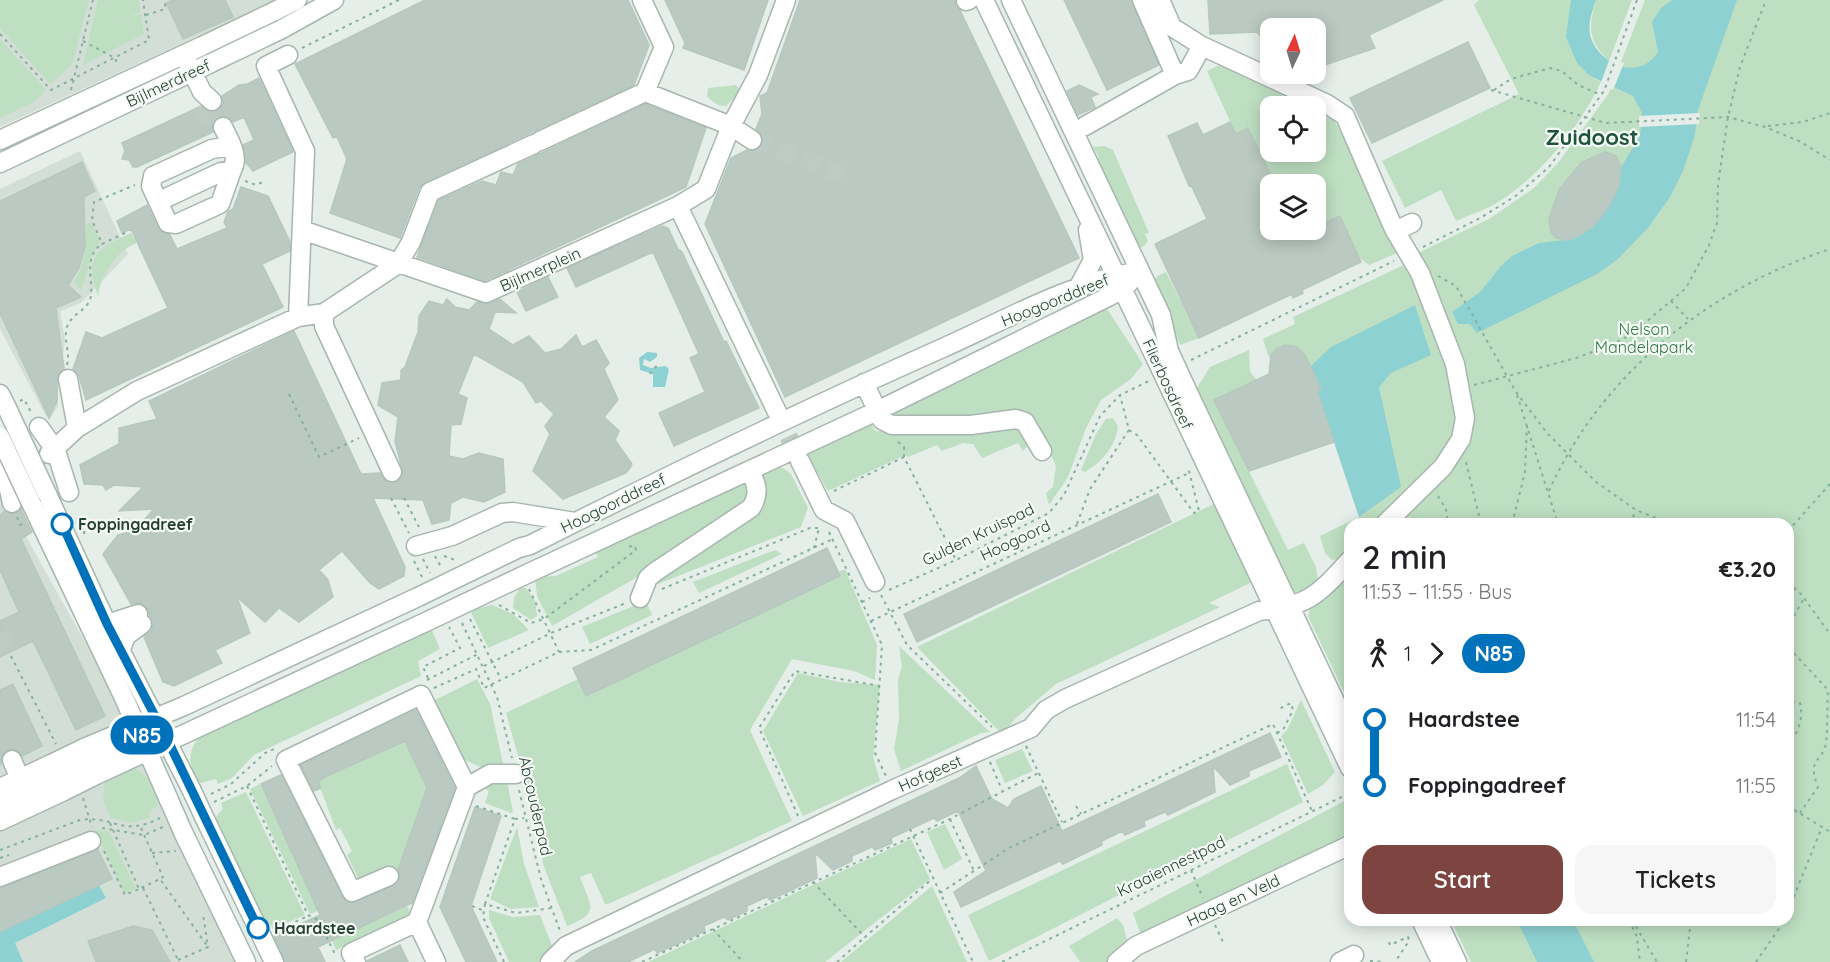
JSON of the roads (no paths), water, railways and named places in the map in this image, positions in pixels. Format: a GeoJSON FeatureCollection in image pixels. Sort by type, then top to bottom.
{"type":"FeatureCollection","features":[{"type":"Feature","properties":{"kind":"street","name":"Bijlmerdreef"},"geometry":{"type":"LineString","coordinates":[[0,140],[297,0]]}},
{"type":"Feature","properties":{"kind":"street","name":"Bijlmerdreef"},"geometry":{"type":"LineString","coordinates":[[0,163],[282,29],[334,0]]}},
{"type":"Feature","properties":{"kind":"street"},"geometry":{"type":"LineString","coordinates":[[52,452],[77,428],[137,391],[298,317],[324,313],[398,264],[411,243],[430,192],[498,166],[537,142],[645,93],[664,47],[642,0]]}},
{"type":"Feature","properties":{"kind":"street","name":"Bijlmerplein"},"geometry":{"type":"LineString","coordinates":[[302,230],[486,293],[678,206],[706,189],[731,126],[758,75],[786,0]]}},
{"type":"Feature","properties":{"kind":"street","name":"Flierbosdreef"},"geometry":{"type":"LineString","coordinates":[[984,0],[1137,319],[1162,355],[1180,392],[1283,609],[1344,754]]}},
{"type":"Feature","properties":{"kind":"street","name":"Flierbosdreef"},"geometry":{"type":"LineString","coordinates":[[1011,0],[1161,315],[1162,355]]}},
{"type":"Feature","properties":{"kind":"street"},"geometry":{"type":"LineString","coordinates":[[1142,0],[1175,75]]}},
{"type":"Feature","properties":{"kind":"street"},"geometry":{"type":"LineString","coordinates":[[1160,0],[1172,27],[1202,46],[1327,104],[1345,116],[1395,231],[1407,255],[1420,273],[1455,364],[1465,418],[1461,440],[1443,467],[1427,480],[1391,518]]}},
{"type":"Feature","properties":{"kind":"street"},"geometry":{"type":"LineString","coordinates":[[1085,126],[1175,75],[1188,71],[1202,46]]}},
{"type":"Feature","properties":{"kind":"street"},"geometry":{"type":"LineString","coordinates":[[292,53],[266,66],[305,151],[298,317]]}},
{"type":"Feature","properties":{"kind":"street"},"geometry":{"type":"LineString","coordinates":[[184,54],[205,100]]}},
{"type":"Feature","properties":{"kind":"street"},"geometry":{"type":"LineString","coordinates":[[645,93],[731,126],[752,140]]}},
{"type":"Feature","properties":{"kind":"street"},"geometry":{"type":"LineString","coordinates":[[218,129],[235,163],[228,173],[220,204],[172,225],[167,222],[151,186],[154,174],[212,149],[226,147]]}},
{"type":"Feature","properties":{"kind":"street"},"geometry":{"type":"LineString","coordinates":[[168,196],[228,173]]}},
{"type":"Feature","properties":{"kind":"street"},"geometry":{"type":"LineString","coordinates":[[678,206],[777,412]]}},
{"type":"Feature","properties":{"kind":"street"},"geometry":{"type":"LineString","coordinates":[[1078,288],[1093,260],[1086,213]]}},
{"type":"Feature","properties":{"kind":"street"},"geometry":{"type":"LineString","coordinates":[[1395,231],[1412,223]]}},
{"type":"Feature","properties":{"kind":"street","name":"Hoogoorddreef"},"geometry":{"type":"LineString","coordinates":[[169,743],[877,411],[1094,303],[1120,282],[1140,271]]}},
{"type":"Feature","properties":{"kind":"street","name":"Hoogoorddreef"},"geometry":{"type":"LineString","coordinates":[[0,803],[141,738],[156,718],[418,597],[864,383],[1078,288],[1120,282]]}},
{"type":"Feature","properties":{"kind":"street"},"geometry":{"type":"LineString","coordinates":[[1094,303],[1124,310],[1137,319]]}},
{"type":"Feature","properties":{"kind":"street"},"geometry":{"type":"LineString","coordinates":[[324,313],[324,326],[392,472]]}},
{"type":"Feature","properties":{"kind":"street"},"geometry":{"type":"LineString","coordinates":[[67,374],[77,428]]}},
{"type":"Feature","properties":{"kind":"street"},"geometry":{"type":"LineString","coordinates":[[864,383],[882,420],[902,426],[971,425],[1016,419],[1025,422],[1042,451]]}},
{"type":"Feature","properties":{"kind":"street"},"geometry":{"type":"LineString","coordinates":[[3,401],[107,624],[169,743],[274,962]]}},
{"type":"Feature","properties":{"kind":"street"},"geometry":{"type":"LineString","coordinates":[[39,427],[69,492]]}},
{"type":"Feature","properties":{"kind":"street"},"geometry":{"type":"LineString","coordinates":[[0,437],[141,738],[167,808],[183,832],[246,962]]}},
{"type":"Feature","properties":{"kind":"street"},"geometry":{"type":"LineString","coordinates":[[800,461],[820,512],[845,521],[877,588]]}},
{"type":"Feature","properties":{"kind":"street"},"geometry":{"type":"LineString","coordinates":[[0,468],[6,476],[12,503]]}},
{"type":"Feature","properties":{"kind":"street"},"geometry":{"type":"LineString","coordinates":[[631,525],[666,496],[680,470]]}},
{"type":"Feature","properties":{"kind":"street"},"geometry":{"type":"LineString","coordinates":[[640,598],[648,578],[751,508],[756,501],[758,487],[750,470]]}},
{"type":"Feature","properties":{"kind":"street"},"geometry":{"type":"LineString","coordinates":[[416,546],[452,536],[502,513],[575,522]]}},
{"type":"Feature","properties":{"kind":"street"},"geometry":{"type":"LineString","coordinates":[[1283,609],[1312,598],[1344,566]]}},
{"type":"Feature","properties":{"kind":"street","name":"Flierbosdreef"},"geometry":{"type":"LineString","coordinates":[[1283,609],[1344,722]]}},
{"type":"Feature","properties":{"kind":"street","name":"Hofgeest"},"geometry":{"type":"LineString","coordinates":[[550,962],[567,946],[892,790],[1036,724],[1046,710],[1065,699],[1259,611],[1283,609]]}},
{"type":"Feature","properties":{"kind":"street"},"geometry":{"type":"LineString","coordinates":[[107,624],[140,619],[126,636],[121,649]]}},
{"type":"Feature","properties":{"kind":"street"},"geometry":{"type":"LineString","coordinates":[[293,654],[306,678]]}},
{"type":"Feature","properties":{"kind":"street"},"geometry":{"type":"LineString","coordinates":[[389,876],[352,892],[286,760],[421,695],[464,794]]}},
{"type":"Feature","properties":{"kind":"street"},"geometry":{"type":"LineString","coordinates":[[141,738],[169,743]]}},
{"type":"Feature","properties":{"kind":"street","name":"Hoogoorddreef"},"geometry":{"type":"LineString","coordinates":[[0,821],[26,792],[141,738]]}},
{"type":"Feature","properties":{"kind":"street"},"geometry":{"type":"LineString","coordinates":[[12,760],[26,792]]}},
{"type":"Feature","properties":{"kind":"street"},"geometry":{"type":"LineString","coordinates":[[354,957],[417,922],[464,794],[490,774],[516,774]]}},
{"type":"Feature","properties":{"kind":"street","name":"Hoogoorddreef"},"geometry":{"type":"LineString","coordinates":[[0,788],[26,792]]}},
{"type":"Feature","properties":{"kind":"street"},"geometry":{"type":"LineString","coordinates":[[0,877],[96,841]]}},
{"type":"Feature","properties":{"kind":"street","name":"Haag en Veld"},"geometry":{"type":"LineString","coordinates":[[1119,961],[1136,946],[1344,848]]}},
{"type":"Feature","properties":{"kind":"street"},"geometry":{"type":"LineString","coordinates":[[417,922],[436,962]]}},
{"type":"Feature","properties":{"kind":"street"},"geometry":{"type":"LineString","coordinates":[[1423,926],[1440,962]]}},
{"type":"Feature","properties":{"kind":"street"},"geometry":{"type":"LineString","coordinates":[[1440,926],[1457,962]]}},
{"type":"Feature","properties":{"kind":"water"},"geometry":{"type":"Polygon","coordinates":[[[1571,0],[1596,0],[1590,19],[1590,28],[1591,38],[1596,48],[1612,62],[1632,68],[1650,61],[1658,52],[1652,22],[1661,8],[1672,0],[1737,0],[1697,113],[1695,135],[1683,171],[1670,197],[1648,228],[1618,259],[1597,274],[1477,333],[1470,324],[1458,324],[1452,312],[1480,292],[1512,256],[1539,243],[1574,239],[1593,227],[1611,203],[1619,185],[1621,167],[1640,136],[1642,113],[1633,96],[1590,76],[1577,63],[1566,37],[1571,0]]]}},
{"type":"Feature","properties":{"kind":"water"},"geometry":{"type":"Polygon","coordinates":[[[1415,305],[1431,355],[1391,373],[1379,387],[1401,487],[1359,517],[1317,391],[1321,389],[1310,367],[1331,347],[1415,305]]]}},
{"type":"Feature","properties":{"kind":"water"},"geometry":{"type":"Polygon","coordinates":[[[647,352],[657,353],[657,357],[650,362],[644,359],[643,365],[651,368],[666,366],[669,369],[665,387],[653,387],[653,374],[640,370],[639,358],[647,352]]]}},
{"type":"Feature","properties":{"kind":"water"},"geometry":{"type":"Polygon","coordinates":[[[96,880],[106,898],[15,943],[23,962],[0,962],[0,927],[96,880]]]}},
{"type":"Feature","properties":{"kind":"water"},"geometry":{"type":"Polygon","coordinates":[[[1520,926],[1576,926],[1594,962],[1537,962],[1520,926]]]}},
{"type":"Feature","properties":{"kind":"tunnel"},"geometry":{"type":"LineString","coordinates":[[201,106],[213,131]]}},
{"type":"Feature","properties":{"kind":"tunnel"},"geometry":{"type":"LineString","coordinates":[[752,140],[842,174],[846,163]]}},
{"type":"Feature","properties":{"kind":"tunnel"},"geometry":{"type":"LineString","coordinates":[[777,412],[800,461]]}},
{"type":"Feature","properties":{"kind":"tunnel"},"geometry":{"type":"LineString","coordinates":[[0,633],[11,656]]}},
{"type":"Feature","properties":{"kind":"place","name":"Foppingadreef"},"geometry":{"type":"Point","coordinates":[62,524]}},
{"type":"Feature","properties":{"kind":"place","name":"Haardstee"},"geometry":{"type":"Point","coordinates":[258,928]}},
{"type":"Feature","properties":{"kind":"district","name":"Zuidoost"},"geometry":{"type":"Point","coordinates":[1592,137]}},
{"type":"Feature","properties":{"kind":"park label","name":"Nelson Mandelapark"},"geometry":{"type":"Point","coordinates":[1644,338]}}]}
